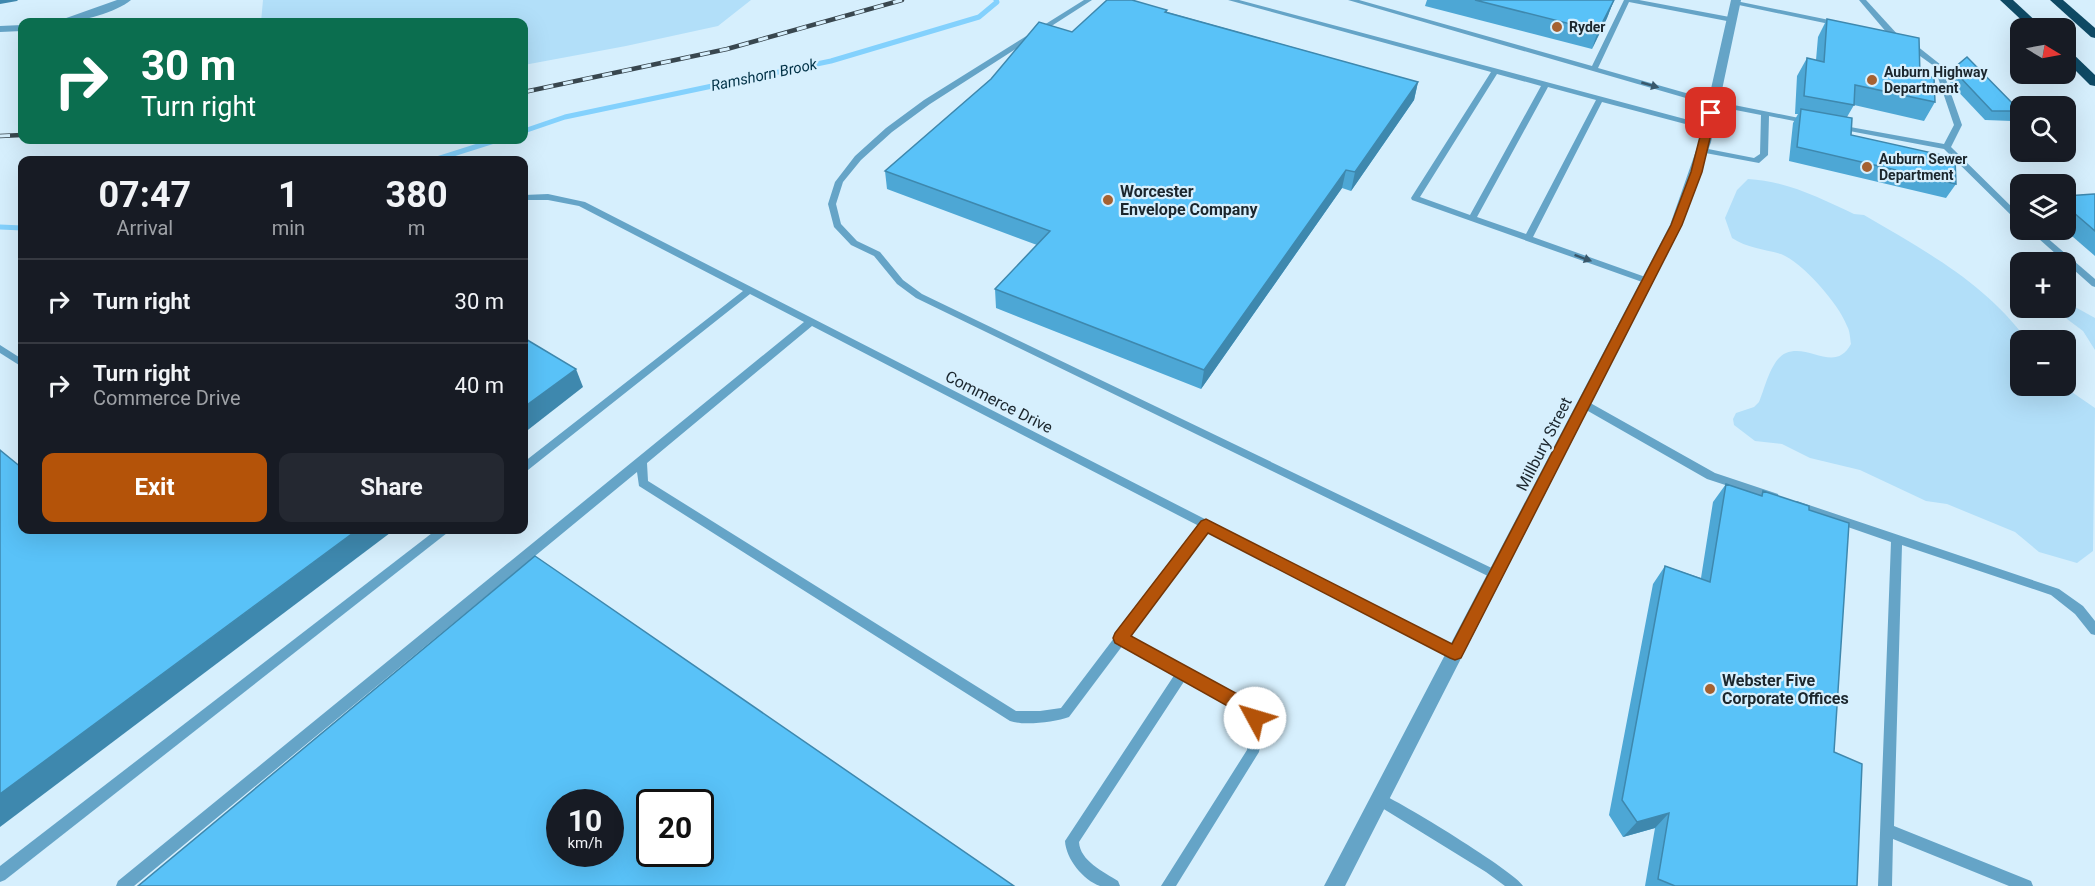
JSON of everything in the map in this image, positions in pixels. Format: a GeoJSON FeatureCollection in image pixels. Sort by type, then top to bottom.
{"type":"FeatureCollection","features":[{"type":"Feature","properties":{"kind":"highway"},"geometry":{"type":"LineString","coordinates":[[2006,0],[2026,18]]}},
{"type":"Feature","properties":{"kind":"highway"},"geometry":{"type":"LineString","coordinates":[[2056,0],[2095,34]]}},
{"type":"Feature","properties":{"kind":"highway"},"geometry":{"type":"LineString","coordinates":[[2076,64],[2095,82]]}},
{"type":"Feature","properties":{"kind":"street"},"geometry":{"type":"LineString","coordinates":[[76,18],[126,0]]}},
{"type":"Feature","properties":{"kind":"street","name":"Millbury Street"},"geometry":{"type":"LineString","coordinates":[[1334,886],[1585,405],[1676,225],[1703,150],[1736,2]]}},
{"type":"Feature","properties":{"kind":"street"},"geometry":{"type":"LineString","coordinates":[[0,29],[18,28]]}},
{"type":"Feature","properties":{"kind":"lane"},"geometry":{"type":"LineString","coordinates":[[1089,0],[927,102],[889,130],[858,158],[839,182],[832,204],[837,225],[854,243],[877,254],[900,282],[920,296],[1496,575]]}},
{"type":"Feature","properties":{"kind":"lane"},"geometry":{"type":"LineString","coordinates":[[1231,0],[1708,128]]}},
{"type":"Feature","properties":{"kind":"lane"},"geometry":{"type":"LineString","coordinates":[[1351,0],[1713,103],[1815,123]]}},
{"type":"Feature","properties":{"kind":"lane"},"geometry":{"type":"LineString","coordinates":[[1594,69],[1628,0],[1732,20]]}},
{"type":"Feature","properties":{"kind":"lane"},"geometry":{"type":"LineString","coordinates":[[1862,0],[1896,38]]}},
{"type":"Feature","properties":{"kind":"lane"},"geometry":{"type":"LineString","coordinates":[[1736,2],[1845,26]]}},
{"type":"Feature","properties":{"kind":"lane"},"geometry":{"type":"LineString","coordinates":[[1879,32],[1912,46],[1936,65],[1958,125],[1947,147]]}},
{"type":"Feature","properties":{"kind":"lane"},"geometry":{"type":"LineString","coordinates":[[1495,71],[1415,198],[1648,281]]}},
{"type":"Feature","properties":{"kind":"lane"},"geometry":{"type":"LineString","coordinates":[[1472,219],[1546,84]]}},
{"type":"Feature","properties":{"kind":"lane"},"geometry":{"type":"LineString","coordinates":[[1528,238],[1600,99]]}},
{"type":"Feature","properties":{"kind":"lane"},"geometry":{"type":"LineString","coordinates":[[1703,150],[1756,161],[1764,155],[1765,113]]}},
{"type":"Feature","properties":{"kind":"lane"},"geometry":{"type":"LineString","coordinates":[[1825,125],[1947,147],[2010,209]]}},
{"type":"Feature","properties":{"kind":"lane","name":"Commerce Drive"},"geometry":{"type":"LineString","coordinates":[[528,198],[548,197],[582,204],[1455,653]]}},
{"type":"Feature","properties":{"kind":"lane"},"geometry":{"type":"LineString","coordinates":[[2044,240],[2095,284]]}},
{"type":"Feature","properties":{"kind":"lane"},"geometry":{"type":"LineString","coordinates":[[528,464],[750,290]]}},
{"type":"Feature","properties":{"kind":"lane"},"geometry":{"type":"LineString","coordinates":[[123,886],[811,322]]}},
{"type":"Feature","properties":{"kind":"lane"},"geometry":{"type":"LineString","coordinates":[[0,348],[18,360]]}},
{"type":"Feature","properties":{"kind":"lane"},"geometry":{"type":"LineString","coordinates":[[1585,405],[1711,476],[2055,592],[2079,610],[2095,630]]}},
{"type":"Feature","properties":{"kind":"lane"},"geometry":{"type":"LineString","coordinates":[[642,462],[643,483],[1014,717],[1040,717],[1065,713],[1206,525]]}},
{"type":"Feature","properties":{"kind":"lane"},"geometry":{"type":"LineString","coordinates":[[0,875],[438,534]]}},
{"type":"Feature","properties":{"kind":"lane"},"geometry":{"type":"LineString","coordinates":[[1885,886],[1897,539]]}},
{"type":"Feature","properties":{"kind":"lane"},"geometry":{"type":"LineString","coordinates":[[1121,638],[1248,709],[1255,718],[1257,731],[1253,752],[1168,886]]}},
{"type":"Feature","properties":{"kind":"lane"},"geometry":{"type":"LineString","coordinates":[[1113,886],[1075,857],[1071,850],[1072,841],[1183,672]]}},
{"type":"Feature","properties":{"kind":"lane"},"geometry":{"type":"LineString","coordinates":[[1379,799],[1491,867],[1516,886]]}},
{"type":"Feature","properties":{"kind":"lane"},"geometry":{"type":"LineString","coordinates":[[1887,830],[2025,886]]}},
{"type":"Feature","properties":{"kind":"shaded area"},"geometry":{"type":"Polygon","coordinates":[[[263,0],[751,0],[718,26],[528,64],[528,18],[261,18],[263,0]]]}},
{"type":"Feature","properties":{"kind":"shaded area"},"geometry":{"type":"Polygon","coordinates":[[[1748,179],[1762,180],[1816,196],[1854,214],[1864,215],[1952,269],[1973,284],[2010,319],[2019,330],[2010,330],[2010,396],[2076,395],[2095,408],[2093,551],[2077,563],[2039,552],[2015,532],[1947,504],[1926,501],[1860,470],[1810,458],[1782,444],[1755,441],[1734,425],[1733,419],[1736,413],[1754,407],[1759,402],[1772,367],[1781,356],[1795,351],[1837,357],[1845,353],[1851,344],[1843,317],[1809,274],[1790,258],[1732,238],[1725,218],[1737,190],[1748,179]]]}},
{"type":"Feature","properties":{"kind":"shaded area"},"geometry":{"type":"Polygon","coordinates":[[[2076,308],[2095,318],[2095,350],[2083,331],[2067,319],[2076,318],[2076,308]]]}},
{"type":"Feature","properties":{"kind":"building","name":"Worcester Envelope Company"},"geometry":{"type":"Polygon","coordinates":[[[1107,0],[1132,0],[1167,10],[1165,12],[1418,82],[1355,172],[1346,170],[1204,370],[995,289],[1050,231],[885,171],[991,79],[1039,22],[1072,32],[1107,0]]]}},
{"type":"Feature","properties":{"kind":"building"},"geometry":{"type":"Polygon","coordinates":[[[1475,0],[1614,0],[1598,31],[1475,0]]]}},
{"type":"Feature","properties":{"kind":"building"},"geometry":{"type":"Polygon","coordinates":[[[1827,19],[1919,38],[1920,77],[1934,77],[1935,102],[1855,85],[1854,105],[1804,96],[1807,58],[1824,62],[1827,19]]]}},
{"type":"Feature","properties":{"kind":"building"},"geometry":{"type":"Polygon","coordinates":[[[1967,57],[2010,101],[2010,111],[1992,111],[1954,68],[1967,57]]]}},
{"type":"Feature","properties":{"kind":"building"},"geometry":{"type":"Polygon","coordinates":[[[1801,109],[1852,118],[1851,135],[1955,158],[1956,184],[1797,147],[1801,109]]]}},
{"type":"Feature","properties":{"kind":"building"},"geometry":{"type":"Polygon","coordinates":[[[2095,194],[2095,231],[2076,215],[2076,195],[2095,194]]]}},
{"type":"Feature","properties":{"kind":"building"},"geometry":{"type":"Polygon","coordinates":[[[528,340],[576,369],[528,404],[528,340]]]}},
{"type":"Feature","properties":{"kind":"building"},"geometry":{"type":"Polygon","coordinates":[[[0,450],[18,465],[18,534],[352,534],[0,794],[0,450]]]}},
{"type":"Feature","properties":{"kind":"building","name":"Webster Five Corporate Offices"},"geometry":{"type":"Polygon","coordinates":[[[1726,484],[1762,496],[1763,491],[1809,506],[1809,510],[1849,523],[1834,752],[1862,764],[1857,886],[1675,886],[1658,879],[1669,813],[1637,822],[1622,800],[1665,566],[1710,582],[1726,484]]]}},
{"type":"Feature","properties":{"kind":"building"},"geometry":{"type":"Polygon","coordinates":[[[535,556],[1014,886],[138,886],[535,556]]]}},
{"type":"Feature","properties":{"kind":"waterway","name":"Ramshorn Brook"},"geometry":{"type":"LineString","coordinates":[[528,130],[565,117],[831,61],[979,17],[997,2],[996,0]]}},
{"type":"Feature","properties":{"kind":"waterway","name":"Ramshorn Brook"},"geometry":{"type":"LineString","coordinates":[[447,156],[484,144]]}},
{"type":"Feature","properties":{"kind":"waterway","name":"Ramshorn Brook"},"geometry":{"type":"LineString","coordinates":[[0,227],[18,228]]}},
{"type":"Feature","properties":{"kind":"railway"},"geometry":{"type":"LineString","coordinates":[[528,91],[727,49],[902,0]]}},
{"type":"Feature","properties":{"kind":"railway"},"geometry":{"type":"LineString","coordinates":[[0,136],[18,135]]}},
{"type":"Feature","properties":{"kind":"place","name":"Ryder"},"geometry":{"type":"Point","coordinates":[1557,27]}},
{"type":"Feature","properties":{"kind":"place","name":"Auburn Highway Department"},"geometry":{"type":"Point","coordinates":[1872,80]}},
{"type":"Feature","properties":{"kind":"place","name":"Auburn Sewer Department"},"geometry":{"type":"Point","coordinates":[1867,167]}},
{"type":"Feature","properties":{"kind":"place","name":"Worcester Envelope Company"},"geometry":{"type":"Point","coordinates":[1108,200]}},
{"type":"Feature","properties":{"kind":"place","name":"Webster Five Corporate Offices"},"geometry":{"type":"Point","coordinates":[1710,689]}},
{"type":"Feature","properties":{"kind":"route"},"geometry":{"type":"LineString","coordinates":[[1255,718],[1248,709],[1121,638],[1206,525],[1455,653],[1676,225],[1696,172],[1711,113]]}}]}
